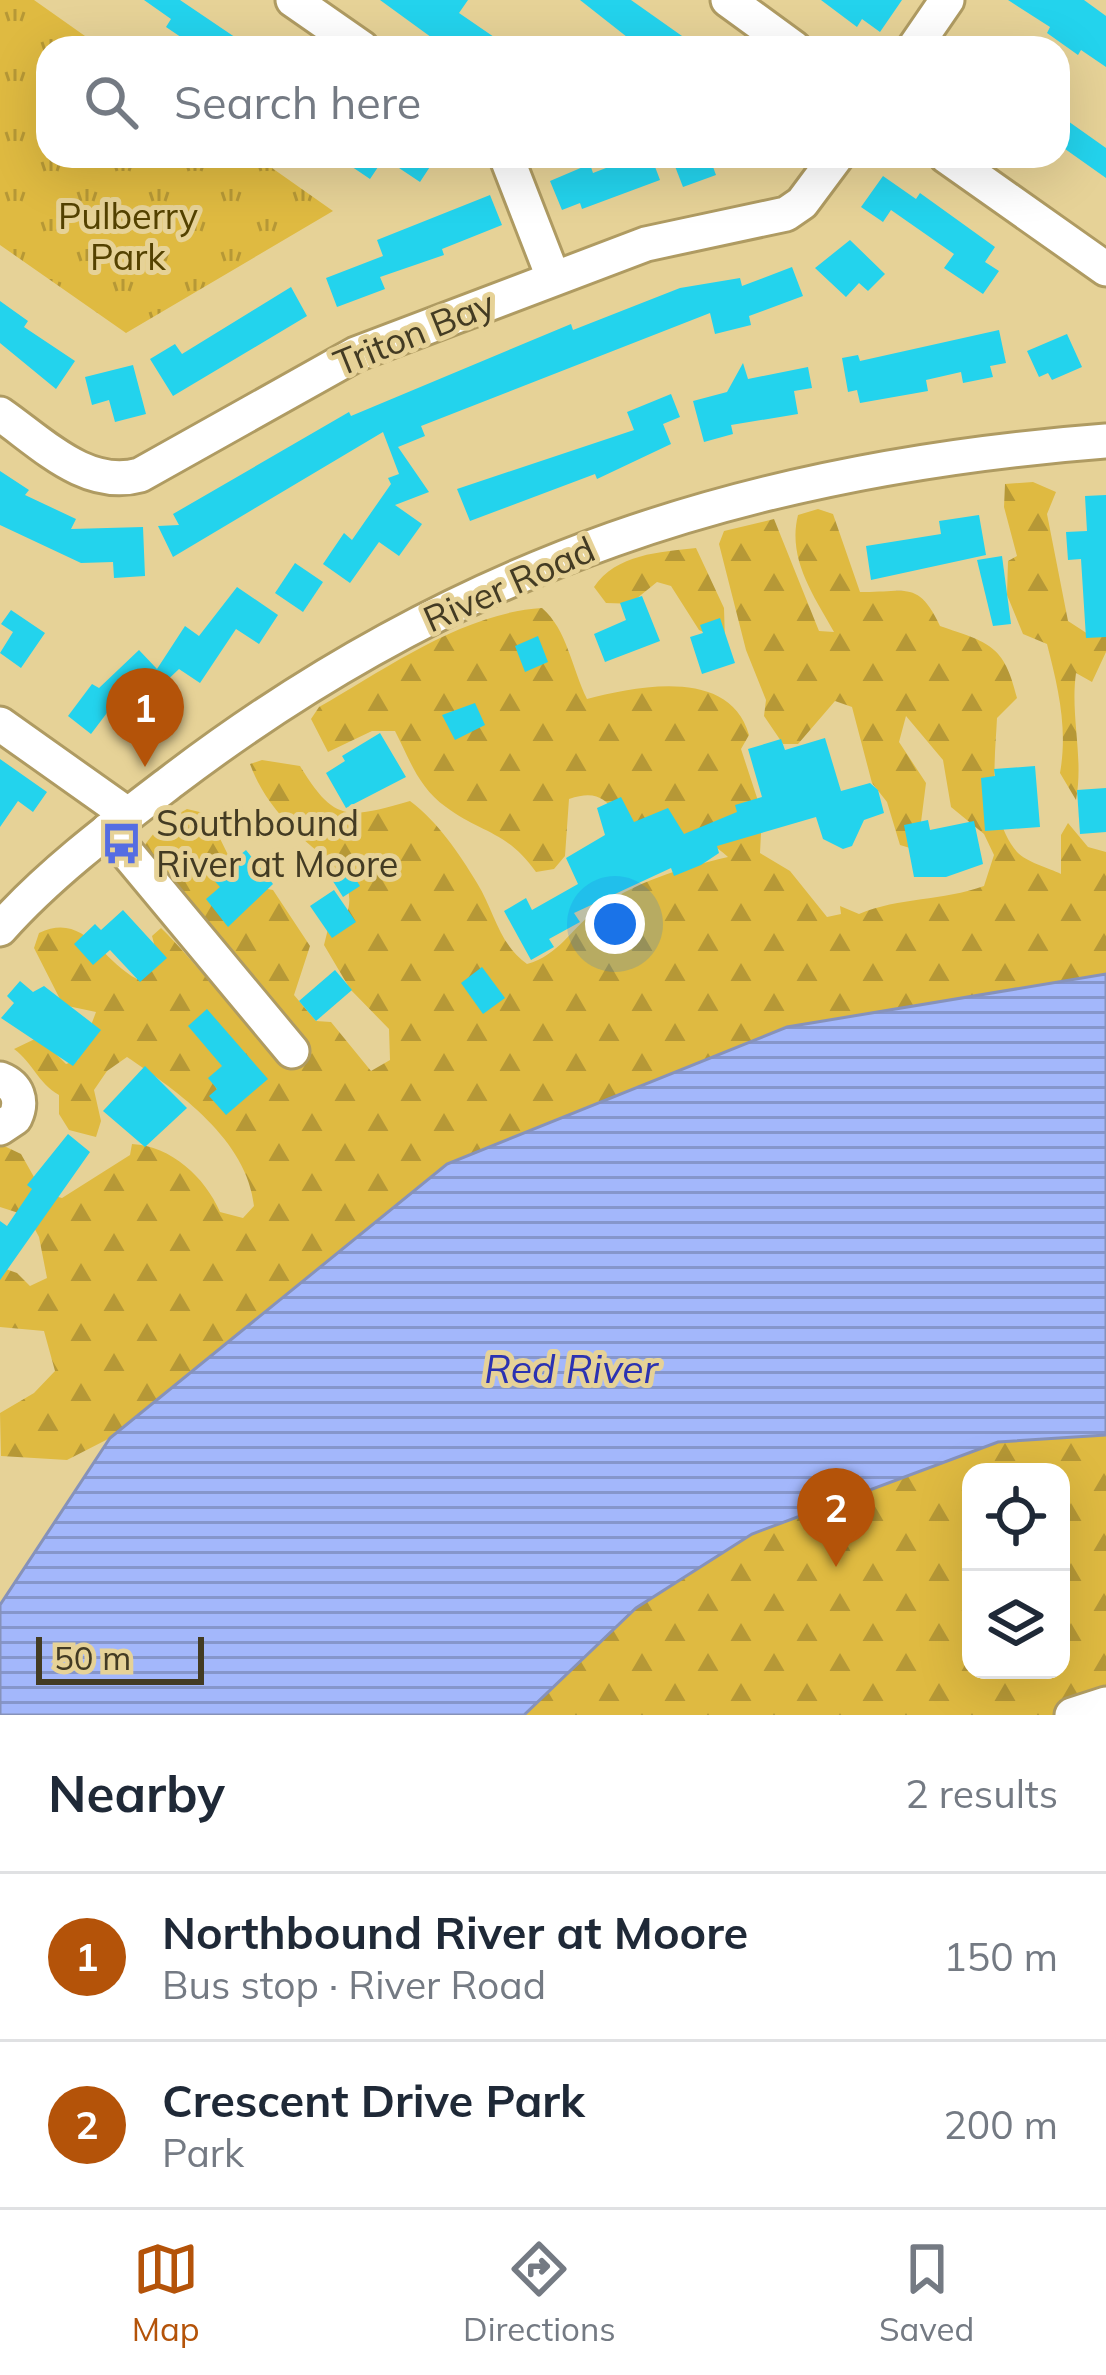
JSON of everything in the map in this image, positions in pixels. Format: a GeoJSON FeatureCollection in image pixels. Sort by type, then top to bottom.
{"type":"FeatureCollection","features":[{"type":"Feature","properties":{"kind":"street"},"geometry":{"type":"LineString","coordinates":[[293,0],[345,36]]}},
{"type":"Feature","properties":{"kind":"street"},"geometry":{"type":"LineString","coordinates":[[728,0],[778,36]]}},
{"type":"Feature","properties":{"kind":"street"},"geometry":{"type":"LineString","coordinates":[[922,36],[947,0]]}},
{"type":"Feature","properties":{"kind":"street"},"geometry":{"type":"LineString","coordinates":[[511,168],[553,277]]}},
{"type":"Feature","properties":{"kind":"street","name":"Triton Bay"},"geometry":{"type":"LineString","coordinates":[[0,414],[83,471],[119,481],[158,466],[329,367],[553,277],[646,244],[786,214],[802,203],[828,168]]}},
{"type":"Feature","properties":{"kind":"street"},"geometry":{"type":"LineString","coordinates":[[963,168],[1106,269]]}},
{"type":"Feature","properties":{"kind":"street","name":"River Road"},"geometry":{"type":"LineString","coordinates":[[0,929],[117,822],[222,743],[357,656],[551,562],[663,520],[852,470],[968,452],[1106,441]]}},
{"type":"Feature","properties":{"kind":"street"},"geometry":{"type":"LineString","coordinates":[[0,724],[117,822],[292,1051]]}},
{"type":"Feature","properties":{"kind":"street"},"geometry":{"type":"LineString","coordinates":[[0,1079],[13,1086],[20,1102],[15,1118],[0,1128]]}},
{"type":"Feature","properties":{"kind":"street"},"geometry":{"type":"LineString","coordinates":[[1072,1715],[1106,1705]]}},
{"type":"Feature","properties":{"kind":"green space","name":"Pulberry Park"},"geometry":{"type":"Polygon","coordinates":[[[0,0],[34,0],[85,36],[36,36],[36,168],[272,168],[333,211],[126,333],[0,245],[0,0]]]}},
{"type":"Feature","properties":{"kind":"green space"},"geometry":{"type":"Polygon","coordinates":[[[1033,482],[1056,492],[1047,514],[1068,621],[1088,634],[1106,627],[1106,652],[1092,682],[1076,673],[1076,800],[1060,773],[1062,724],[1047,644],[1023,634],[1007,595],[1008,561],[1017,556],[1004,507],[1005,484],[1033,482]]]}},
{"type":"Feature","properties":{"kind":"green space"},"geometry":{"type":"Polygon","coordinates":[[[818,509],[833,514],[860,592],[917,595],[940,626],[982,642],[1000,656],[1017,698],[997,718],[995,787],[1001,822],[1021,856],[1061,874],[1061,835],[1068,823],[1088,847],[1106,852],[1106,974],[787,1027],[110,1438],[67,1460],[1,1456],[0,1413],[34,1393],[55,1371],[44,1331],[0,1327],[0,1267],[17,1273],[30,1286],[47,1278],[39,1237],[28,1216],[0,1207],[0,1144],[21,1154],[43,1193],[62,1198],[130,1155],[132,1144],[160,1151],[185,1166],[220,1212],[243,1218],[254,1206],[249,1182],[224,1139],[188,1102],[127,1057],[107,1071],[94,1090],[101,1121],[96,1137],[69,1130],[59,1114],[59,1095],[14,1049],[39,1037],[66,1064],[78,1060],[96,1012],[63,1005],[34,948],[39,933],[68,928],[80,933],[137,979],[156,951],[152,936],[161,928],[281,1057],[291,1063],[299,1055],[294,1023],[242,976],[143,847],[162,823],[187,809],[208,814],[230,859],[215,879],[273,890],[310,946],[294,995],[316,1021],[331,1022],[371,1071],[390,1060],[389,1029],[350,989],[324,945],[328,929],[344,922],[349,892],[336,869],[280,814],[250,764],[262,760],[300,766],[323,798],[345,812],[410,801],[455,849],[503,937],[527,964],[548,955],[594,912],[624,892],[675,871],[728,857],[698,839],[631,826],[603,800],[584,795],[569,799],[565,856],[554,869],[536,872],[504,840],[459,816],[428,791],[395,731],[372,731],[328,752],[311,719],[319,707],[399,660],[483,620],[542,608],[563,638],[587,699],[680,687],[703,690],[739,713],[749,735],[741,749],[762,813],[760,853],[790,871],[827,917],[841,914],[840,906],[859,914],[984,886],[994,855],[984,834],[951,807],[943,760],[906,716],[899,742],[926,783],[920,830],[910,848],[900,845],[887,802],[872,783],[852,707],[835,701],[798,744],[783,744],[764,716],[766,700],[746,650],[719,544],[724,531],[774,519],[819,631],[834,632],[804,576],[796,547],[798,515],[818,509]]]}},
{"type":"Feature","properties":{"kind":"green space"},"geometry":{"type":"Polygon","coordinates":[[[696,548],[724,608],[725,642],[699,630],[671,586],[657,582],[636,599],[638,604],[606,603],[594,587],[626,561],[696,548]]]}},
{"type":"Feature","properties":{"kind":"green space"},"geometry":{"type":"Polygon","coordinates":[[[1106,1435],[1106,1715],[524,1715],[636,1608],[752,1534],[998,1442],[1106,1435]]]}},
{"type":"Feature","properties":{"kind":"water","name":"Red River"},"geometry":{"type":"Polygon","coordinates":[[[1106,974],[1106,1435],[998,1442],[752,1534],[636,1608],[524,1715],[0,1715],[0,1605],[110,1438],[447,1164],[787,1027],[1106,974]]]}},
{"type":"Feature","properties":{"kind":"building"},"geometry":{"type":"Polygon","coordinates":[[[144,0],[180,0],[233,36],[179,36],[166,27],[171,19],[144,0]]]}},
{"type":"Feature","properties":{"kind":"building"},"geometry":{"type":"Polygon","coordinates":[[[380,0],[468,0],[459,13],[493,36],[430,36],[380,0]]]}},
{"type":"Feature","properties":{"kind":"building"},"geometry":{"type":"Polygon","coordinates":[[[580,0],[631,0],[682,36],[626,36],[580,0]]]}},
{"type":"Feature","properties":{"kind":"building"},"geometry":{"type":"Polygon","coordinates":[[[821,0],[902,0],[880,32],[862,19],[857,27],[821,0]]]}},
{"type":"Feature","properties":{"kind":"building"},"geometry":{"type":"Polygon","coordinates":[[[1008,0],[1084,0],[1106,16],[1106,67],[1081,50],[1078,55],[1070,49],[1070,36],[1047,33],[1050,27],[1008,0]]]}},
{"type":"Feature","properties":{"kind":"building"},"geometry":{"type":"Polygon","coordinates":[[[1070,122],[1106,148],[1106,178],[1070,152],[1070,122]]]}},
{"type":"Feature","properties":{"kind":"building"},"geometry":{"type":"Polygon","coordinates":[[[354,168],[377,168],[370,179],[354,168]]]}},
{"type":"Feature","properties":{"kind":"building"},"geometry":{"type":"Polygon","coordinates":[[[399,168],[429,168],[420,182],[399,168]]]}},
{"type":"Feature","properties":{"kind":"building"},"geometry":{"type":"Polygon","coordinates":[[[581,168],[591,168],[593,173],[606,168],[656,168],[660,180],[582,209],[580,203],[562,210],[550,181],[581,168]]]}},
{"type":"Feature","properties":{"kind":"building"},"geometry":{"type":"Polygon","coordinates":[[[676,168],[713,168],[716,175],[683,187],[676,168]]]}},
{"type":"Feature","properties":{"kind":"building"},"geometry":{"type":"Polygon","coordinates":[[[883,176],[916,199],[920,193],[995,247],[985,262],[999,271],[983,294],[944,268],[954,254],[891,210],[883,222],[861,207],[883,176]]]}},
{"type":"Feature","properties":{"kind":"building"},"geometry":{"type":"Polygon","coordinates":[[[490,195],[502,225],[442,249],[444,255],[380,277],[385,289],[337,307],[326,278],[383,256],[377,240],[490,195]]]}},
{"type":"Feature","properties":{"kind":"building"},"geometry":{"type":"Polygon","coordinates":[[[850,240],[885,274],[868,291],[859,283],[846,297],[815,268],[850,240]]]}},
{"type":"Feature","properties":{"kind":"building"},"geometry":{"type":"Polygon","coordinates":[[[792,267],[803,296],[749,316],[751,325],[715,334],[710,313],[421,426],[425,436],[398,447],[429,492],[395,505],[422,524],[399,556],[379,542],[350,583],[323,564],[344,533],[352,540],[391,484],[388,478],[399,474],[383,432],[173,557],[158,526],[179,525],[173,514],[349,412],[351,416],[571,324],[573,330],[680,288],[740,278],[742,286],[792,267]]]}},
{"type":"Feature","properties":{"kind":"building"},"geometry":{"type":"Polygon","coordinates":[[[291,287],[307,316],[173,396],[150,359],[175,344],[182,354],[291,287]]]}},
{"type":"Feature","properties":{"kind":"building"},"geometry":{"type":"Polygon","coordinates":[[[0,301],[28,321],[24,327],[75,361],[56,389],[0,343],[0,301]]]}},
{"type":"Feature","properties":{"kind":"building"},"geometry":{"type":"Polygon","coordinates":[[[999,330],[1006,363],[990,366],[993,377],[963,383],[961,372],[926,380],[928,391],[860,403],[857,390],[848,392],[842,358],[858,355],[860,361],[999,330]]]}},
{"type":"Feature","properties":{"kind":"building"},"geometry":{"type":"Polygon","coordinates":[[[1067,334],[1082,367],[1052,380],[1048,373],[1039,377],[1027,351],[1067,334]]]}},
{"type":"Feature","properties":{"kind":"building"},"geometry":{"type":"Polygon","coordinates":[[[743,363],[748,379],[808,367],[812,388],[794,391],[798,414],[731,425],[733,434],[704,442],[693,401],[727,392],[743,363]]]}},
{"type":"Feature","properties":{"kind":"building"},"geometry":{"type":"Polygon","coordinates":[[[133,365],[146,414],[115,422],[109,400],[92,405],[85,377],[133,365]]]}},
{"type":"Feature","properties":{"kind":"building"},"geometry":{"type":"Polygon","coordinates":[[[671,394],[680,417],[663,424],[671,444],[597,479],[595,474],[470,521],[457,489],[634,430],[627,412],[671,394]]]}},
{"type":"Feature","properties":{"kind":"building"},"geometry":{"type":"Polygon","coordinates":[[[0,471],[29,490],[25,495],[76,519],[71,529],[143,527],[145,576],[114,578],[113,562],[81,563],[0,525],[0,471]]]}},
{"type":"Feature","properties":{"kind":"building"},"geometry":{"type":"Polygon","coordinates":[[[1106,495],[1106,637],[1086,638],[1081,559],[1068,560],[1066,532],[1087,531],[1085,496],[1106,495]]]}},
{"type":"Feature","properties":{"kind":"building"},"geometry":{"type":"Polygon","coordinates":[[[979,515],[986,555],[871,580],[866,546],[941,534],[939,521],[979,515]]]}},
{"type":"Feature","properties":{"kind":"building"},"geometry":{"type":"Polygon","coordinates":[[[1002,556],[1011,624],[993,626],[977,560],[1002,556]]]}},
{"type":"Feature","properties":{"kind":"building"},"geometry":{"type":"Polygon","coordinates":[[[295,563],[323,582],[303,612],[275,593],[295,563]]]}},
{"type":"Feature","properties":{"kind":"building"},"geometry":{"type":"Polygon","coordinates":[[[237,587],[278,615],[259,644],[236,629],[200,683],[179,669],[141,705],[134,688],[122,693],[91,734],[68,716],[92,684],[99,688],[139,650],[157,669],[185,626],[199,636],[237,587]]]}},
{"type":"Feature","properties":{"kind":"building"},"geometry":{"type":"Polygon","coordinates":[[[642,596],[660,641],[605,662],[594,634],[626,620],[620,603],[642,596]]]}},
{"type":"Feature","properties":{"kind":"building"},"geometry":{"type":"Polygon","coordinates":[[[11,610],[45,633],[21,668],[0,653],[13,632],[1,624],[11,610]]]}},
{"type":"Feature","properties":{"kind":"building"},"geometry":{"type":"Polygon","coordinates":[[[720,618],[735,663],[702,674],[690,637],[703,633],[700,625],[720,618]]]}},
{"type":"Feature","properties":{"kind":"building"},"geometry":{"type":"Polygon","coordinates":[[[538,636],[548,662],[525,672],[515,646],[538,636]]]}},
{"type":"Feature","properties":{"kind":"building"},"geometry":{"type":"Polygon","coordinates":[[[475,703],[485,725],[455,740],[442,715],[475,703]]]}},
{"type":"Feature","properties":{"kind":"building"},"geometry":{"type":"Polygon","coordinates":[[[380,733],[406,777],[346,808],[326,773],[345,761],[342,756],[380,733]]]}},
{"type":"Feature","properties":{"kind":"building"},"geometry":{"type":"Polygon","coordinates":[[[825,738],[841,791],[870,783],[878,790],[884,813],[864,820],[852,846],[843,849],[823,839],[816,817],[717,846],[719,853],[701,865],[674,876],[671,868],[574,913],[580,922],[549,939],[554,947],[531,960],[504,911],[526,898],[532,910],[578,884],[566,858],[605,835],[597,808],[621,797],[634,822],[668,808],[684,834],[737,812],[735,805],[762,797],[748,749],[781,739],[785,750],[825,738]]]}},
{"type":"Feature","properties":{"kind":"building"},"geometry":{"type":"Polygon","coordinates":[[[0,759],[47,792],[33,812],[18,801],[0,827],[0,759]]]}},
{"type":"Feature","properties":{"kind":"building"},"geometry":{"type":"Polygon","coordinates":[[[1035,766],[1040,827],[985,831],[981,778],[995,776],[994,769],[1035,766]]]}},
{"type":"Feature","properties":{"kind":"building"},"geometry":{"type":"Polygon","coordinates":[[[1106,788],[1106,832],[1080,834],[1077,790],[1106,788]]]}},
{"type":"Feature","properties":{"kind":"building"},"geometry":{"type":"Polygon","coordinates":[[[928,820],[930,830],[974,821],[983,864],[946,877],[914,877],[904,825],[928,820]]]}},
{"type":"Feature","properties":{"kind":"building"},"geometry":{"type":"Polygon","coordinates":[[[246,850],[273,884],[228,927],[206,899],[220,887],[212,878],[246,850]]]}},
{"type":"Feature","properties":{"kind":"building"},"geometry":{"type":"Polygon","coordinates":[[[346,864],[360,886],[343,897],[329,875],[346,864]]]}},
{"type":"Feature","properties":{"kind":"building"},"geometry":{"type":"Polygon","coordinates":[[[334,890],[356,922],[332,938],[310,906],[334,890]]]}},
{"type":"Feature","properties":{"kind":"building"},"geometry":{"type":"Polygon","coordinates":[[[123,910],[167,958],[140,982],[110,950],[93,965],[74,944],[95,924],[101,930],[123,910]]]}},
{"type":"Feature","properties":{"kind":"building"},"geometry":{"type":"Polygon","coordinates":[[[482,967],[505,998],[483,1014],[461,983],[482,967]]]}},
{"type":"Feature","properties":{"kind":"building"},"geometry":{"type":"Polygon","coordinates":[[[335,970],[352,990],[316,1021],[299,1001],[335,970]]]}},
{"type":"Feature","properties":{"kind":"building"},"geometry":{"type":"Polygon","coordinates":[[[20,981],[33,992],[44,986],[101,1030],[73,1066],[1,1018],[14,1003],[7,996],[20,981]]]}},
{"type":"Feature","properties":{"kind":"building"},"geometry":{"type":"Polygon","coordinates":[[[207,1009],[268,1079],[226,1115],[209,1096],[217,1089],[208,1078],[222,1066],[188,1026],[207,1009]]]}},
{"type":"Feature","properties":{"kind":"building"},"geometry":{"type":"Polygon","coordinates":[[[145,1066],[187,1108],[145,1147],[103,1111],[145,1066]]]}},
{"type":"Feature","properties":{"kind":"building"},"geometry":{"type":"Polygon","coordinates":[[[68,1134],[90,1152],[0,1280],[0,1221],[7,1226],[32,1189],[27,1185],[68,1134]]]}},
{"type":"Feature","properties":{"kind":"place","name":"Northbound River at Moore"},"geometry":{"type":"Point","coordinates":[145,767]}},
{"type":"Feature","properties":{"kind":"place","name":"Southbound River at Moore"},"geometry":{"type":"Point","coordinates":[122,844]}},
{"type":"Feature","properties":{"kind":"place","name":"Crescent Drive Park"},"geometry":{"type":"Point","coordinates":[836,1567]}}]}
